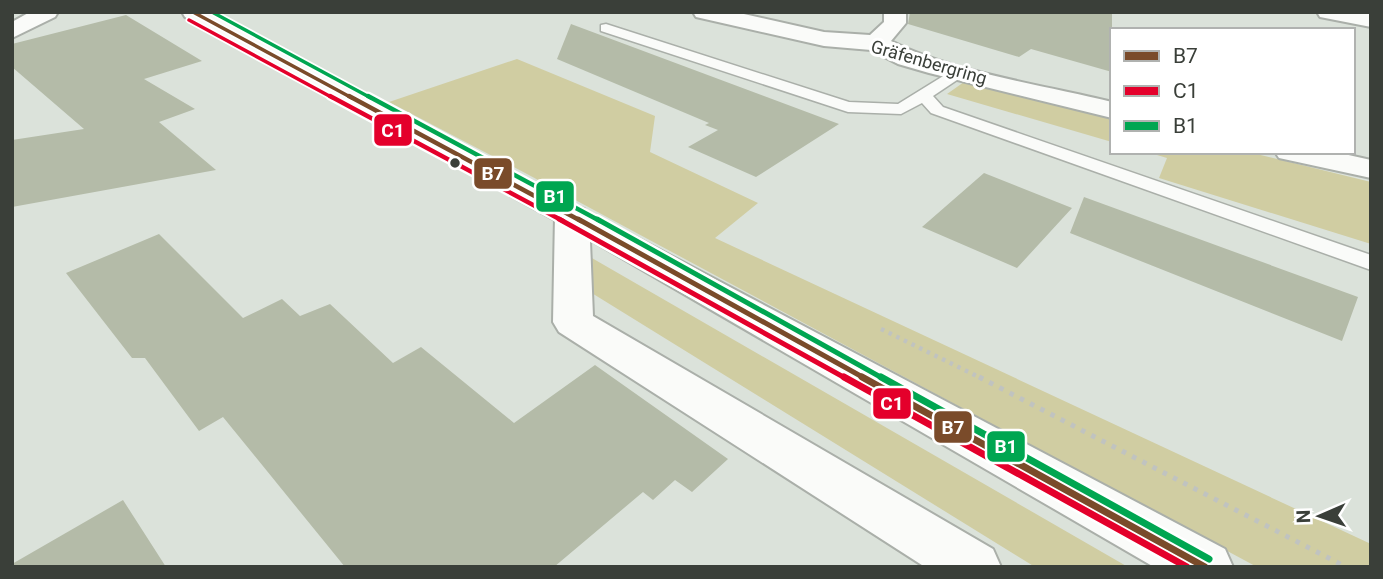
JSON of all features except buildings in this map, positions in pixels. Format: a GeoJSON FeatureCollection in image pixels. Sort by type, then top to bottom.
{"type":"FeatureCollection","features":[{"type":"Feature","properties":{"kind":"street"},"geometry":{"type":"LineString","coordinates":[[12,31],[47,12]]}},
{"type":"Feature","properties":{"kind":"street"},"geometry":{"type":"LineString","coordinates":[[192,12],[572,216],[1205,567]]}},
{"type":"Feature","properties":{"kind":"street","name":"Gräfenbergring"},"geometry":{"type":"LineString","coordinates":[[704,12],[824,39],[876,43],[907,59],[1110,110]]}},
{"type":"Feature","properties":{"kind":"street"},"geometry":{"type":"LineString","coordinates":[[876,43],[895,23],[895,12]]}},
{"type":"Feature","properties":{"kind":"street"},"geometry":{"type":"LineString","coordinates":[[1328,12],[1371,20]]}},
{"type":"Feature","properties":{"kind":"street"},"geometry":{"type":"LineString","coordinates":[[1300,154],[1371,169]]}},
{"type":"Feature","properties":{"kind":"street"},"geometry":{"type":"LineString","coordinates":[[572,216],[573,322],[973,567]]}},
{"type":"Feature","properties":{"kind":"lane"},"geometry":{"type":"LineString","coordinates":[[606,28],[848,107],[901,109],[958,73]]}},
{"type":"Feature","properties":{"kind":"lane"},"geometry":{"type":"LineString","coordinates":[[923,95],[937,110],[1371,263]]}},
{"type":"Feature","properties":{"kind":"shaded area"},"geometry":{"type":"Polygon","coordinates":[[[517,59],[655,116],[650,152],[758,203],[715,238],[1371,544],[1371,567],[1257,567],[389,102],[517,59]]]}},
{"type":"Feature","properties":{"kind":"shaded area"},"geometry":{"type":"Polygon","coordinates":[[[964,82],[1110,118],[1110,141],[947,94],[964,82]]]}},
{"type":"Feature","properties":{"kind":"shaded area"},"geometry":{"type":"Polygon","coordinates":[[[1154,154],[1256,154],[1371,182],[1371,244],[1159,178],[1167,158],[1154,154]]]}},
{"type":"Feature","properties":{"kind":"shaded area"},"geometry":{"type":"Polygon","coordinates":[[[578,250],[1128,567],[1035,567],[582,287],[578,250]]]}},
{"type":"Feature","properties":{"kind":"transit line","name":"B7"},"geometry":{"type":"LineString","coordinates":[[193,12],[589,225],[1205,567]]}},
{"type":"Feature","properties":{"kind":"transit line","name":"B1"},"geometry":{"type":"LineString","coordinates":[[212,12],[593,217],[1209,559]]}},
{"type":"Feature","properties":{"kind":"transit line","name":"C1"},"geometry":{"type":"LineString","coordinates":[[189,20],[585,233],[1187,567]]}}]}
